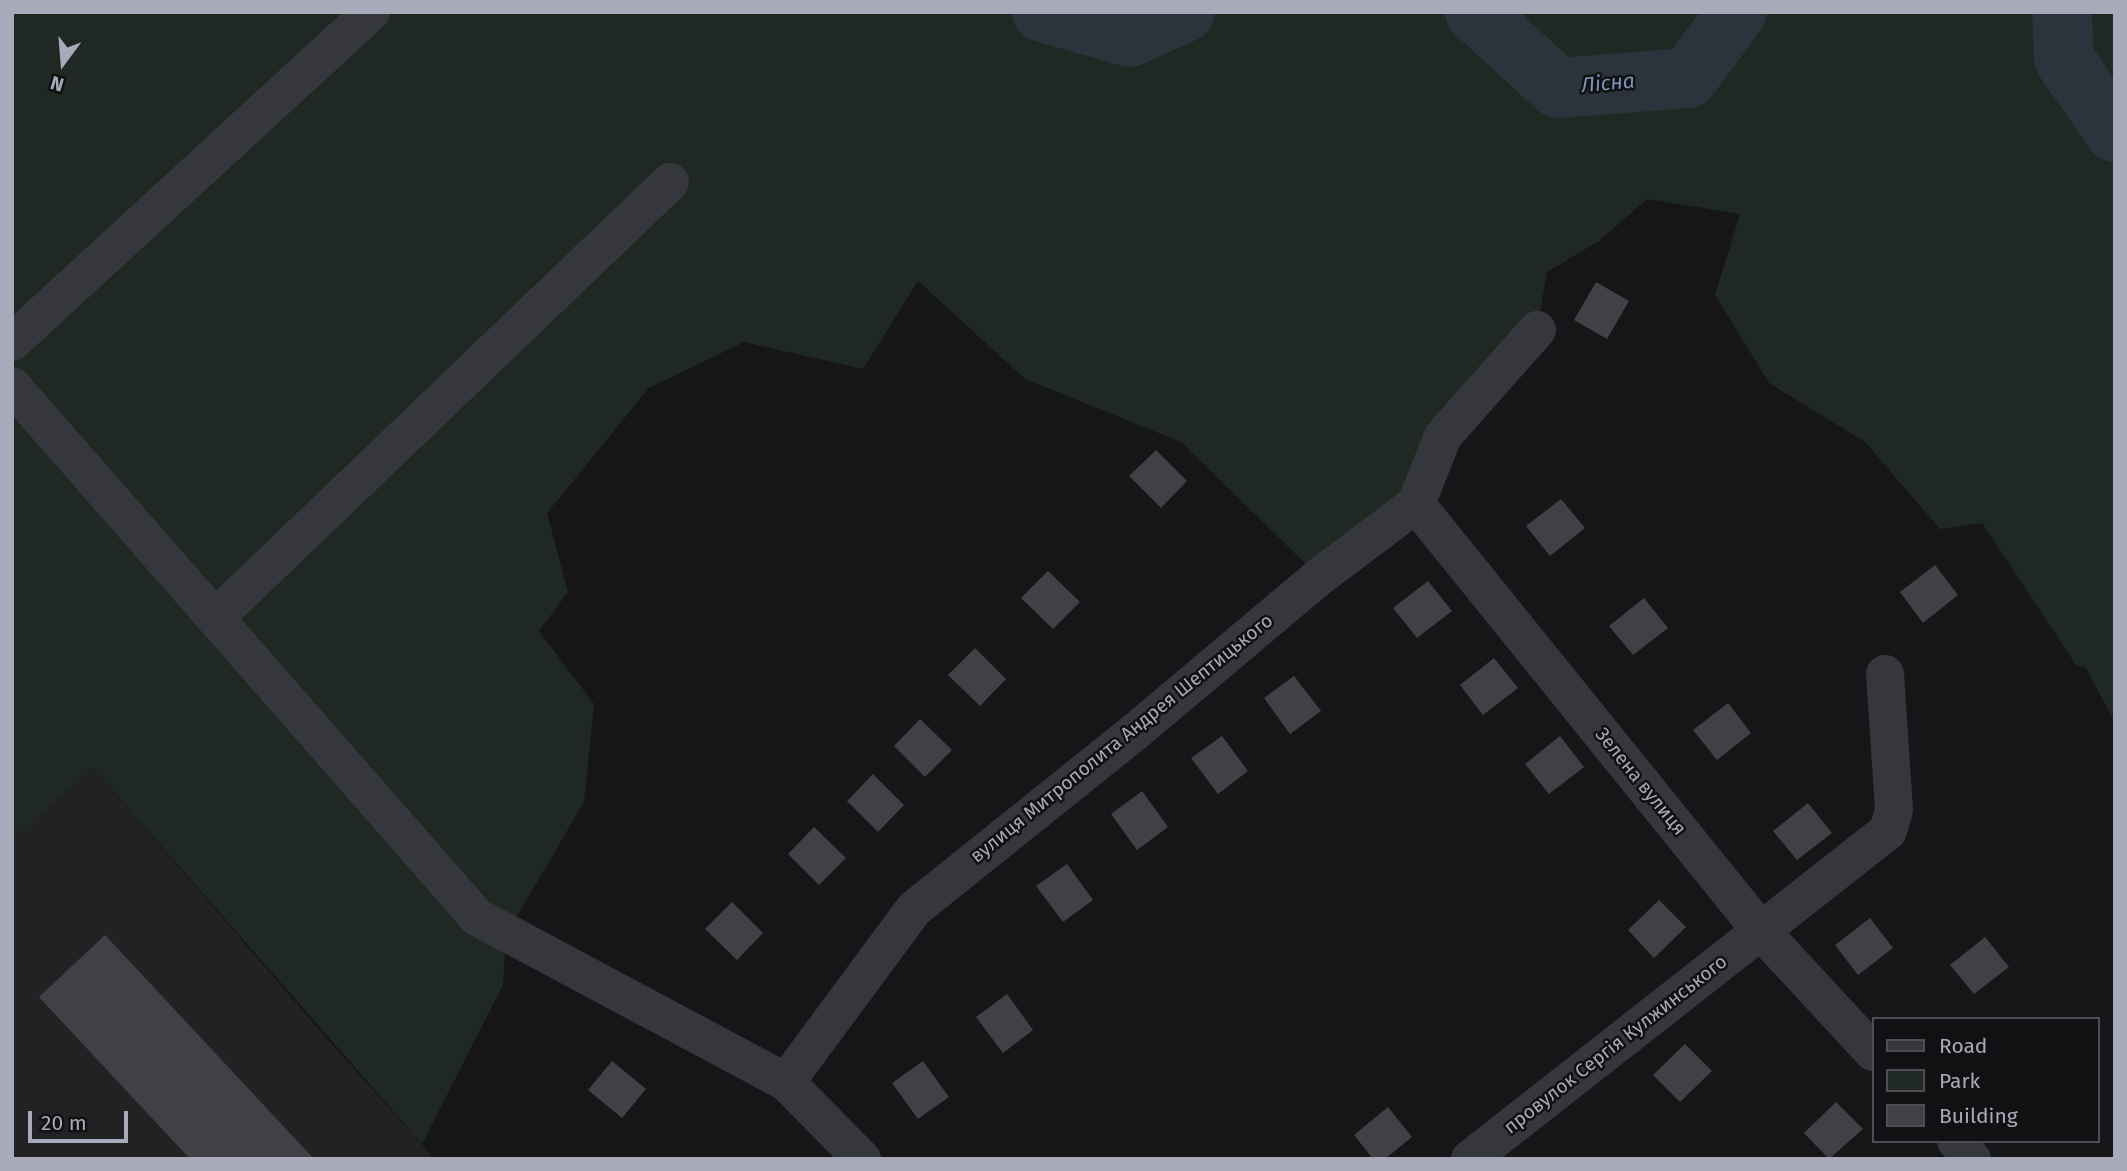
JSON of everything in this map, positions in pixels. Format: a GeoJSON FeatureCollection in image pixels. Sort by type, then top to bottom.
{"type":"FeatureCollection","features":[{"type":"Feature","properties":{"kind":"street"},"geometry":{"type":"LineString","coordinates":[[12,342],[371,12]]}},
{"type":"Feature","properties":{"kind":"street"},"geometry":{"type":"LineString","coordinates":[[215,618],[670,182]]}},
{"type":"Feature","properties":{"kind":"street"},"geometry":{"type":"LineString","coordinates":[[1416,504],[1443,436],[1537,330]]}},
{"type":"Feature","properties":{"kind":"street"},"geometry":{"type":"LineString","coordinates":[[12,386],[477,917],[786,1082],[862,1159]]}},
{"type":"Feature","properties":{"kind":"street","name":"Зелена вулиця"},"geometry":{"type":"LineString","coordinates":[[1416,504],[1761,931],[1871,1050]]}},
{"type":"Feature","properties":{"kind":"street","name":"вулиця Митрополита Андрея Шептицького"},"geometry":{"type":"LineString","coordinates":[[786,1082],[914,909],[1136,731],[1319,577],[1416,504]]}},
{"type":"Feature","properties":{"kind":"street","name":"провулок Сергія Кулжинського"},"geometry":{"type":"LineString","coordinates":[[1470,1159],[1888,831],[1894,810],[1885,674]]}},
{"type":"Feature","properties":{"kind":"street"},"geometry":{"type":"LineString","coordinates":[[1958,1143],[1972,1159]]}},
{"type":"Feature","properties":{"kind":"shaded area"},"geometry":{"type":"Polygon","coordinates":[[[93,768],[435,1159],[12,1159],[12,841],[93,768]]]}},
{"type":"Feature","properties":{"kind":"green space"},"geometry":{"type":"Polygon","coordinates":[[[12,12],[2115,12],[2115,723],[2086,668],[2076,665],[1982,523],[1940,529],[1865,442],[1769,383],[1715,295],[1740,214],[1647,199],[1599,241],[1547,272],[1537,330],[1416,504],[1319,577],[1181,442],[1025,379],[918,281],[863,369],[744,342],[649,388],[547,513],[568,592],[539,631],[594,704],[584,802],[506,935],[503,985],[422,1144],[93,768],[12,841],[12,12]]]}},
{"type":"Feature","properties":{"kind":"building"},"geometry":{"type":"Polygon","coordinates":[[[1596,282],[1629,301],[1607,339],[1574,320],[1596,282]]]}},
{"type":"Feature","properties":{"kind":"building"},"geometry":{"type":"Polygon","coordinates":[[[1156,450],[1187,481],[1161,508],[1129,476],[1156,450]]]}},
{"type":"Feature","properties":{"kind":"building"},"geometry":{"type":"Polygon","coordinates":[[[1561,499],[1585,528],[1550,556],[1526,526],[1561,499]]]}},
{"type":"Feature","properties":{"kind":"building"},"geometry":{"type":"Polygon","coordinates":[[[1935,565],[1958,595],[1923,623],[1900,592],[1935,565]]]}},
{"type":"Feature","properties":{"kind":"building"},"geometry":{"type":"Polygon","coordinates":[[[1048,571],[1080,602],[1053,629],[1021,598],[1048,571]]]}},
{"type":"Feature","properties":{"kind":"building"},"geometry":{"type":"Polygon","coordinates":[[[1428,581],[1452,611],[1417,638],[1393,608],[1428,581]]]}},
{"type":"Feature","properties":{"kind":"building"},"geometry":{"type":"Polygon","coordinates":[[[1644,598],[1668,628],[1633,655],[1609,626],[1644,598]]]}},
{"type":"Feature","properties":{"kind":"building"},"geometry":{"type":"Polygon","coordinates":[[[975,648],[1006,679],[980,706],[948,675],[975,648]]]}},
{"type":"Feature","properties":{"kind":"building"},"geometry":{"type":"Polygon","coordinates":[[[1494,658],[1518,688],[1483,715],[1460,685],[1494,658]]]}},
{"type":"Feature","properties":{"kind":"building"},"geometry":{"type":"Polygon","coordinates":[[[1294,676],[1321,711],[1290,734],[1264,698],[1294,676]]]}},
{"type":"Feature","properties":{"kind":"building"},"geometry":{"type":"Polygon","coordinates":[[[1728,703],[1751,733],[1717,760],[1693,730],[1728,703]]]}},
{"type":"Feature","properties":{"kind":"building"},"geometry":{"type":"Polygon","coordinates":[[[920,719],[952,750],[925,777],[894,746],[920,719]]]}},
{"type":"Feature","properties":{"kind":"building"},"geometry":{"type":"Polygon","coordinates":[[[1222,736],[1248,771],[1218,794],[1191,758],[1222,736]]]}},
{"type":"Feature","properties":{"kind":"building"},"geometry":{"type":"Polygon","coordinates":[[[1560,736],[1584,767],[1549,794],[1525,764],[1560,736]]]}},
{"type":"Feature","properties":{"kind":"building"},"geometry":{"type":"Polygon","coordinates":[[[873,774],[904,805],[878,832],[847,801],[873,774]]]}},
{"type":"Feature","properties":{"kind":"building"},"geometry":{"type":"Polygon","coordinates":[[[1142,791],[1168,827],[1137,850],[1111,814],[1142,791]]]}},
{"type":"Feature","properties":{"kind":"building"},"geometry":{"type":"Polygon","coordinates":[[[1808,803],[1832,833],[1797,860],[1773,831],[1808,803]]]}},
{"type":"Feature","properties":{"kind":"building"},"geometry":{"type":"Polygon","coordinates":[[[814,827],[846,858],[819,885],[788,854],[814,827]]]}},
{"type":"Feature","properties":{"kind":"building"},"geometry":{"type":"Polygon","coordinates":[[[1067,864],[1093,900],[1063,922],[1036,886],[1067,864]]]}},
{"type":"Feature","properties":{"kind":"building"},"geometry":{"type":"Polygon","coordinates":[[[1659,900],[1686,927],[1654,958],[1628,930],[1659,900]]]}},
{"type":"Feature","properties":{"kind":"building"},"geometry":{"type":"Polygon","coordinates":[[[732,902],[763,933],[737,960],[705,929],[732,902]]]}},
{"type":"Feature","properties":{"kind":"building"},"geometry":{"type":"Polygon","coordinates":[[[1870,918],[1893,948],[1858,975],[1835,945],[1870,918]]]}},
{"type":"Feature","properties":{"kind":"building"},"geometry":{"type":"Polygon","coordinates":[[[105,935],[314,1159],[190,1159],[39,997],[105,935]]]}},
{"type":"Feature","properties":{"kind":"building"},"geometry":{"type":"Polygon","coordinates":[[[1985,937],[2009,967],[1974,994],[1950,965],[1985,937]]]}},
{"type":"Feature","properties":{"kind":"building"},"geometry":{"type":"Polygon","coordinates":[[[1007,994],[1033,1030],[1003,1053],[976,1017],[1007,994]]]}},
{"type":"Feature","properties":{"kind":"building"},"geometry":{"type":"Polygon","coordinates":[[[1685,1044],[1712,1071],[1680,1102],[1653,1075],[1685,1044]]]}},
{"type":"Feature","properties":{"kind":"building"},"geometry":{"type":"Polygon","coordinates":[[[612,1061],[646,1089],[622,1118],[588,1090],[612,1061]]]}},
{"type":"Feature","properties":{"kind":"building"},"geometry":{"type":"Polygon","coordinates":[[[923,1061],[949,1097],[918,1119],[892,1083],[923,1061]]]}},
{"type":"Feature","properties":{"kind":"building"},"geometry":{"type":"Polygon","coordinates":[[[1836,1102],[1863,1129],[1829,1159],[1804,1133],[1836,1102]]]}},
{"type":"Feature","properties":{"kind":"building"},"geometry":{"type":"Polygon","coordinates":[[[1388,1107],[1412,1137],[1385,1159],[1373,1159],[1354,1135],[1388,1107]]]}},
{"type":"Feature","properties":{"kind":"waterway","name":"Лісна"},"geometry":{"type":"LineString","coordinates":[[1042,12],[1130,37],[1185,12]]}},
{"type":"Feature","properties":{"kind":"waterway","name":"Лісна"},"geometry":{"type":"LineString","coordinates":[[1475,12],[1558,88],[1688,78],[1737,12]]}},
{"type":"Feature","properties":{"kind":"waterway","name":"Лісна"},"geometry":{"type":"LineString","coordinates":[[2062,12],[2064,59],[2115,132]]}}]}
